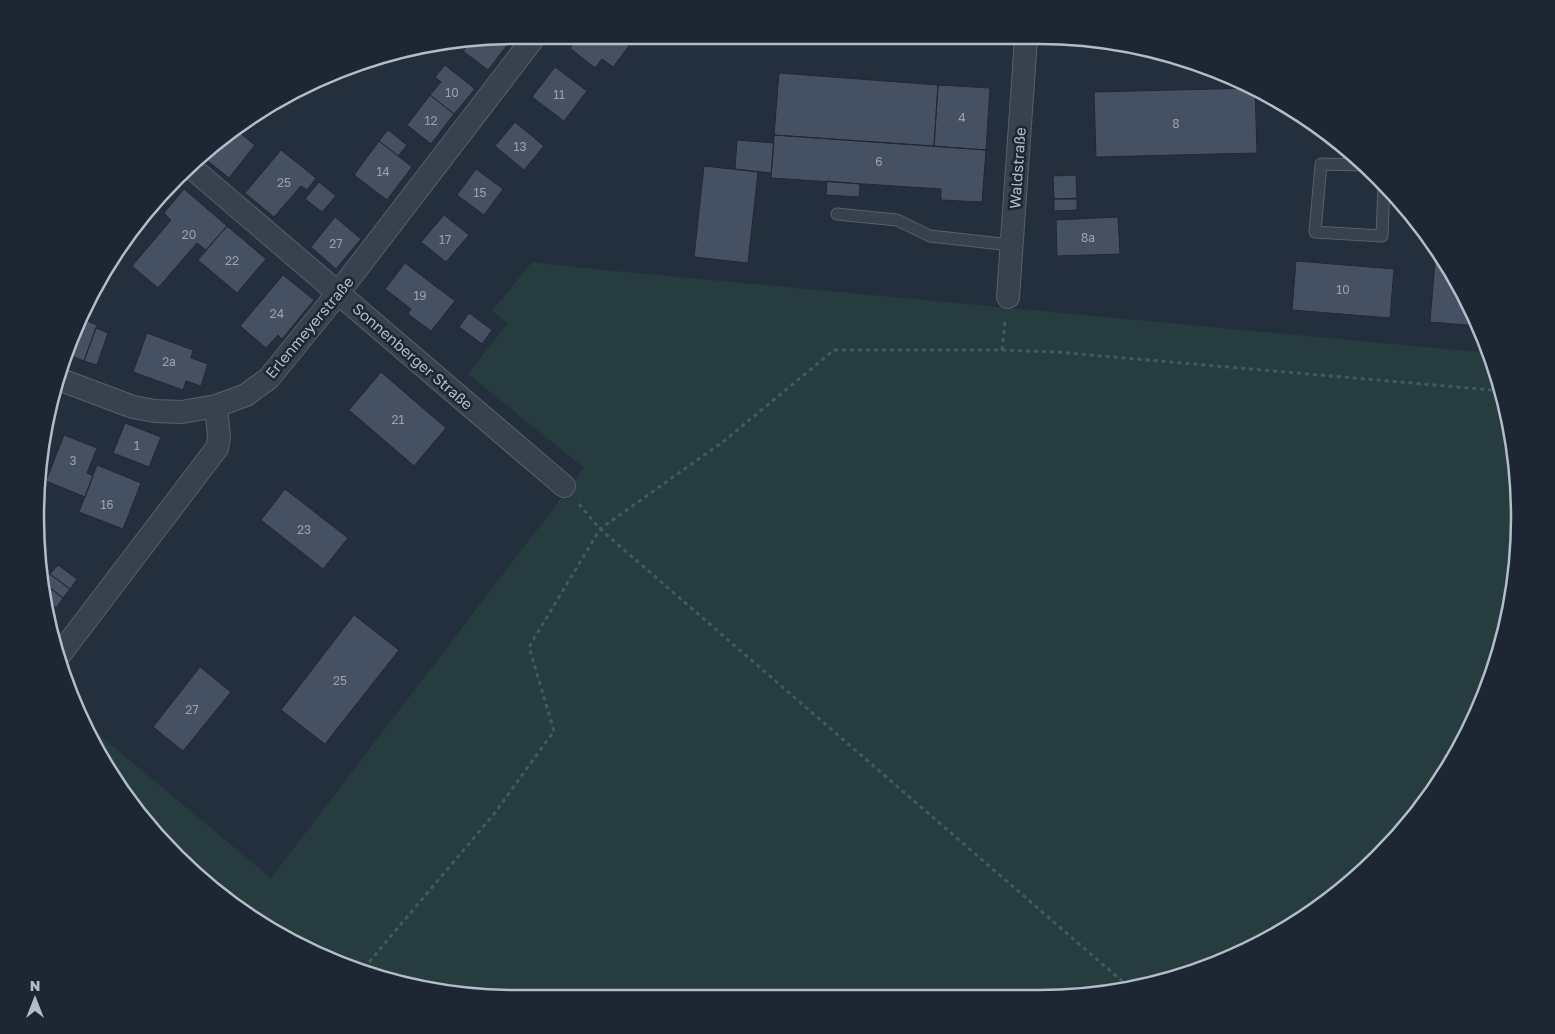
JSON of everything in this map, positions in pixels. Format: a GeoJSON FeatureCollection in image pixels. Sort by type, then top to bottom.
{"type":"FeatureCollection","features":[{"type":"Feature","properties":{"kind":"street","name":"Erlenmeyerstraße"},"geometry":{"type":"LineString","coordinates":[[64,381],[133,407],[155,412],[182,412],[216,406],[246,394],[269,378],[339,292],[529,44]]}},
{"type":"Feature","properties":{"kind":"street","name":"Waldstraße"},"geometry":{"type":"LineString","coordinates":[[1008,297],[1026,44]]}},
{"type":"Feature","properties":{"kind":"street","name":"Sonnenberger Straße"},"geometry":{"type":"LineString","coordinates":[[195,170],[564,486]]}},
{"type":"Feature","properties":{"kind":"street"},"geometry":{"type":"LineString","coordinates":[[63,650],[217,448],[219,437],[216,406]]}},
{"type":"Feature","properties":{"kind":"lane"},"geometry":{"type":"LineString","coordinates":[[1353,164],[1321,164],[1315,232],[1382,236],[1384,194]]}},
{"type":"Feature","properties":{"kind":"lane"},"geometry":{"type":"LineString","coordinates":[[837,214],[897,220],[930,236],[1011,245]]}},
{"type":"Feature","properties":{"kind":"path"},"geometry":{"type":"LineString","coordinates":[[1002,350],[1008,297]]}},
{"type":"Feature","properties":{"kind":"path"},"geometry":{"type":"LineString","coordinates":[[366,965],[494,814],[554,731],[529,647],[600,529],[724,441],[834,350],[1002,350],[1056,352],[1494,390]]}},
{"type":"Feature","properties":{"kind":"path"},"geometry":{"type":"LineString","coordinates":[[564,486],[600,529],[1123,982]]}},
{"type":"Feature","properties":{"kind":"green space"},"geometry":{"type":"Polygon","coordinates":[[[532,262],[1481,352],[1495,395],[1502,425],[1507,455],[1511,517],[1507,579],[1495,639],[1486,669],[1475,698],[1448,754],[1413,805],[1373,852],[1326,892],[1275,927],[1219,954],[1160,974],[1100,986],[1038,990],[517,990],[455,986],[395,974],[365,965],[336,954],[280,927],[205,873],[182,852],[142,805],[107,754],[96,732],[271,878],[584,468],[468,374],[508,323],[492,311],[532,262]]]}},
{"type":"Feature","properties":{"kind":"building"},"geometry":{"type":"Polygon","coordinates":[[[508,44],[488,70],[463,51],[466,47],[508,44]]]}},
{"type":"Feature","properties":{"kind":"building"},"geometry":{"type":"Polygon","coordinates":[[[573,44],[626,44],[629,46],[613,67],[602,59],[595,68],[570,48],[573,44]]]}},
{"type":"Feature","properties":{"kind":"building"},"geometry":{"type":"Polygon","coordinates":[[[445,65],[475,89],[454,114],[430,95],[441,82],[435,77],[445,65]]]}},
{"type":"Feature","properties":{"kind":"building"},"geometry":{"type":"Polygon","coordinates":[[[555,67],[587,91],[564,121],[532,97],[555,67]]]}},
{"type":"Feature","properties":{"kind":"building"},"geometry":{"type":"Polygon","coordinates":[[[779,73],[938,85],[934,146],[774,135],[779,73]]]}},
{"type":"Feature","properties":{"kind":"building"},"geometry":{"type":"Polygon","coordinates":[[[938,85],[990,88],[986,150],[934,146],[938,85]]]}},
{"type":"Feature","properties":{"kind":"building"},"geometry":{"type":"Polygon","coordinates":[[[1237,88],[1255,97],[1257,153],[1096,157],[1094,92],[1237,88]]]}},
{"type":"Feature","properties":{"kind":"building"},"geometry":{"type":"Polygon","coordinates":[[[430,95],[454,114],[431,144],[407,125],[430,95]]]}},
{"type":"Feature","properties":{"kind":"building"},"geometry":{"type":"Polygon","coordinates":[[[515,122],[544,146],[524,170],[495,146],[515,122]]]}},
{"type":"Feature","properties":{"kind":"building"},"geometry":{"type":"Polygon","coordinates":[[[388,130],[407,145],[398,156],[379,141],[388,130]]]}},
{"type":"Feature","properties":{"kind":"building"},"geometry":{"type":"Polygon","coordinates":[[[241,134],[255,145],[229,178],[206,160],[241,134]]]}},
{"type":"Feature","properties":{"kind":"building"},"geometry":{"type":"Polygon","coordinates":[[[774,135],[986,150],[982,202],[941,200],[941,189],[771,178],[774,135]]]}},
{"type":"Feature","properties":{"kind":"building"},"geometry":{"type":"Polygon","coordinates":[[[737,140],[774,143],[771,173],[735,169],[737,140]]]}},
{"type":"Feature","properties":{"kind":"building"},"geometry":{"type":"Polygon","coordinates":[[[379,141],[412,167],[387,200],[354,175],[379,141]]]}},
{"type":"Feature","properties":{"kind":"building"},"geometry":{"type":"Polygon","coordinates":[[[281,150],[316,178],[307,190],[301,186],[274,217],[245,193],[281,150]]]}},
{"type":"Feature","properties":{"kind":"building"},"geometry":{"type":"Polygon","coordinates":[[[704,166],[758,172],[748,263],[694,257],[704,166]]]}},
{"type":"Feature","properties":{"kind":"building"},"geometry":{"type":"Polygon","coordinates":[[[476,169],[503,189],[484,215],[457,195],[476,169]]]}},
{"type":"Feature","properties":{"kind":"building"},"geometry":{"type":"Polygon","coordinates":[[[1076,175],[1077,198],[1054,199],[1053,176],[1076,175]]]}},
{"type":"Feature","properties":{"kind":"building"},"geometry":{"type":"Polygon","coordinates":[[[827,181],[860,184],[859,197],[826,195],[827,181]]]}},
{"type":"Feature","properties":{"kind":"building"},"geometry":{"type":"Polygon","coordinates":[[[319,182],[336,196],[322,212],[305,199],[319,182]]]}},
{"type":"Feature","properties":{"kind":"building"},"geometry":{"type":"Polygon","coordinates":[[[184,189],[227,226],[206,250],[197,243],[158,288],[132,266],[171,220],[164,213],[184,189]]]}},
{"type":"Feature","properties":{"kind":"building"},"geometry":{"type":"Polygon","coordinates":[[[1054,199],[1077,199],[1077,210],[1054,211],[1054,199]]]}},
{"type":"Feature","properties":{"kind":"building"},"geometry":{"type":"Polygon","coordinates":[[[444,215],[469,235],[446,262],[421,242],[444,215]]]}},
{"type":"Feature","properties":{"kind":"building"},"geometry":{"type":"Polygon","coordinates":[[[335,217],[361,239],[336,269],[311,247],[335,217]]]}},
{"type":"Feature","properties":{"kind":"building"},"geometry":{"type":"Polygon","coordinates":[[[1118,217],[1120,254],[1057,256],[1056,220],[1118,217]]]}},
{"type":"Feature","properties":{"kind":"building"},"geometry":{"type":"Polygon","coordinates":[[[227,226],[266,259],[237,293],[198,260],[227,226]]]}},
{"type":"Feature","properties":{"kind":"building"},"geometry":{"type":"Polygon","coordinates":[[[1296,261],[1394,269],[1390,318],[1292,310],[1296,261]]]}},
{"type":"Feature","properties":{"kind":"building"},"geometry":{"type":"Polygon","coordinates":[[[1435,261],[1448,280],[1470,325],[1430,322],[1435,261]]]}},
{"type":"Feature","properties":{"kind":"building"},"geometry":{"type":"Polygon","coordinates":[[[405,263],[455,301],[431,331],[408,314],[411,309],[385,289],[405,263]]]}},
{"type":"Feature","properties":{"kind":"building"},"geometry":{"type":"Polygon","coordinates":[[[283,275],[314,300],[282,339],[278,335],[266,348],[240,326],[283,275]]]}},
{"type":"Feature","properties":{"kind":"building"},"geometry":{"type":"Polygon","coordinates":[[[469,313],[492,330],[482,344],[459,327],[469,313]]]}},
{"type":"Feature","properties":{"kind":"building"},"geometry":{"type":"Polygon","coordinates":[[[87,321],[97,325],[84,361],[72,356],[87,321]]]}},
{"type":"Feature","properties":{"kind":"building"},"geometry":{"type":"Polygon","coordinates":[[[96,328],[108,333],[97,365],[84,361],[96,328]]]}},
{"type":"Feature","properties":{"kind":"building"},"geometry":{"type":"Polygon","coordinates":[[[147,333],[193,350],[191,358],[208,364],[201,386],[186,381],[183,390],[133,372],[147,333]]]}},
{"type":"Feature","properties":{"kind":"building"},"geometry":{"type":"Polygon","coordinates":[[[381,372],[446,428],[414,466],[349,410],[381,372]]]}},
{"type":"Feature","properties":{"kind":"building"},"geometry":{"type":"Polygon","coordinates":[[[125,423],[161,437],[149,467],[113,453],[125,423]]]}},
{"type":"Feature","properties":{"kind":"building"},"geometry":{"type":"Polygon","coordinates":[[[64,435],[97,448],[87,473],[93,476],[85,497],[46,481],[64,435]]]}},
{"type":"Feature","properties":{"kind":"building"},"geometry":{"type":"Polygon","coordinates":[[[97,465],[141,483],[123,529],[79,512],[97,465]]]}},
{"type":"Feature","properties":{"kind":"building"},"geometry":{"type":"Polygon","coordinates":[[[285,489],[348,538],[323,569],[261,520],[285,489]]]}},
{"type":"Feature","properties":{"kind":"building"},"geometry":{"type":"Polygon","coordinates":[[[58,565],[77,579],[70,589],[50,574],[58,565]]]}},
{"type":"Feature","properties":{"kind":"building"},"geometry":{"type":"Polygon","coordinates":[[[50,574],[70,589],[63,598],[49,588],[48,577],[50,574]]]}},
{"type":"Feature","properties":{"kind":"building"},"geometry":{"type":"Polygon","coordinates":[[[49,588],[63,598],[56,608],[52,605],[49,588]]]}},
{"type":"Feature","properties":{"kind":"building"},"geometry":{"type":"Polygon","coordinates":[[[354,615],[399,650],[325,744],[281,710],[354,615]]]}},
{"type":"Feature","properties":{"kind":"building"},"geometry":{"type":"Polygon","coordinates":[[[200,667],[231,692],[183,751],[153,727],[200,667]]]}}]}
